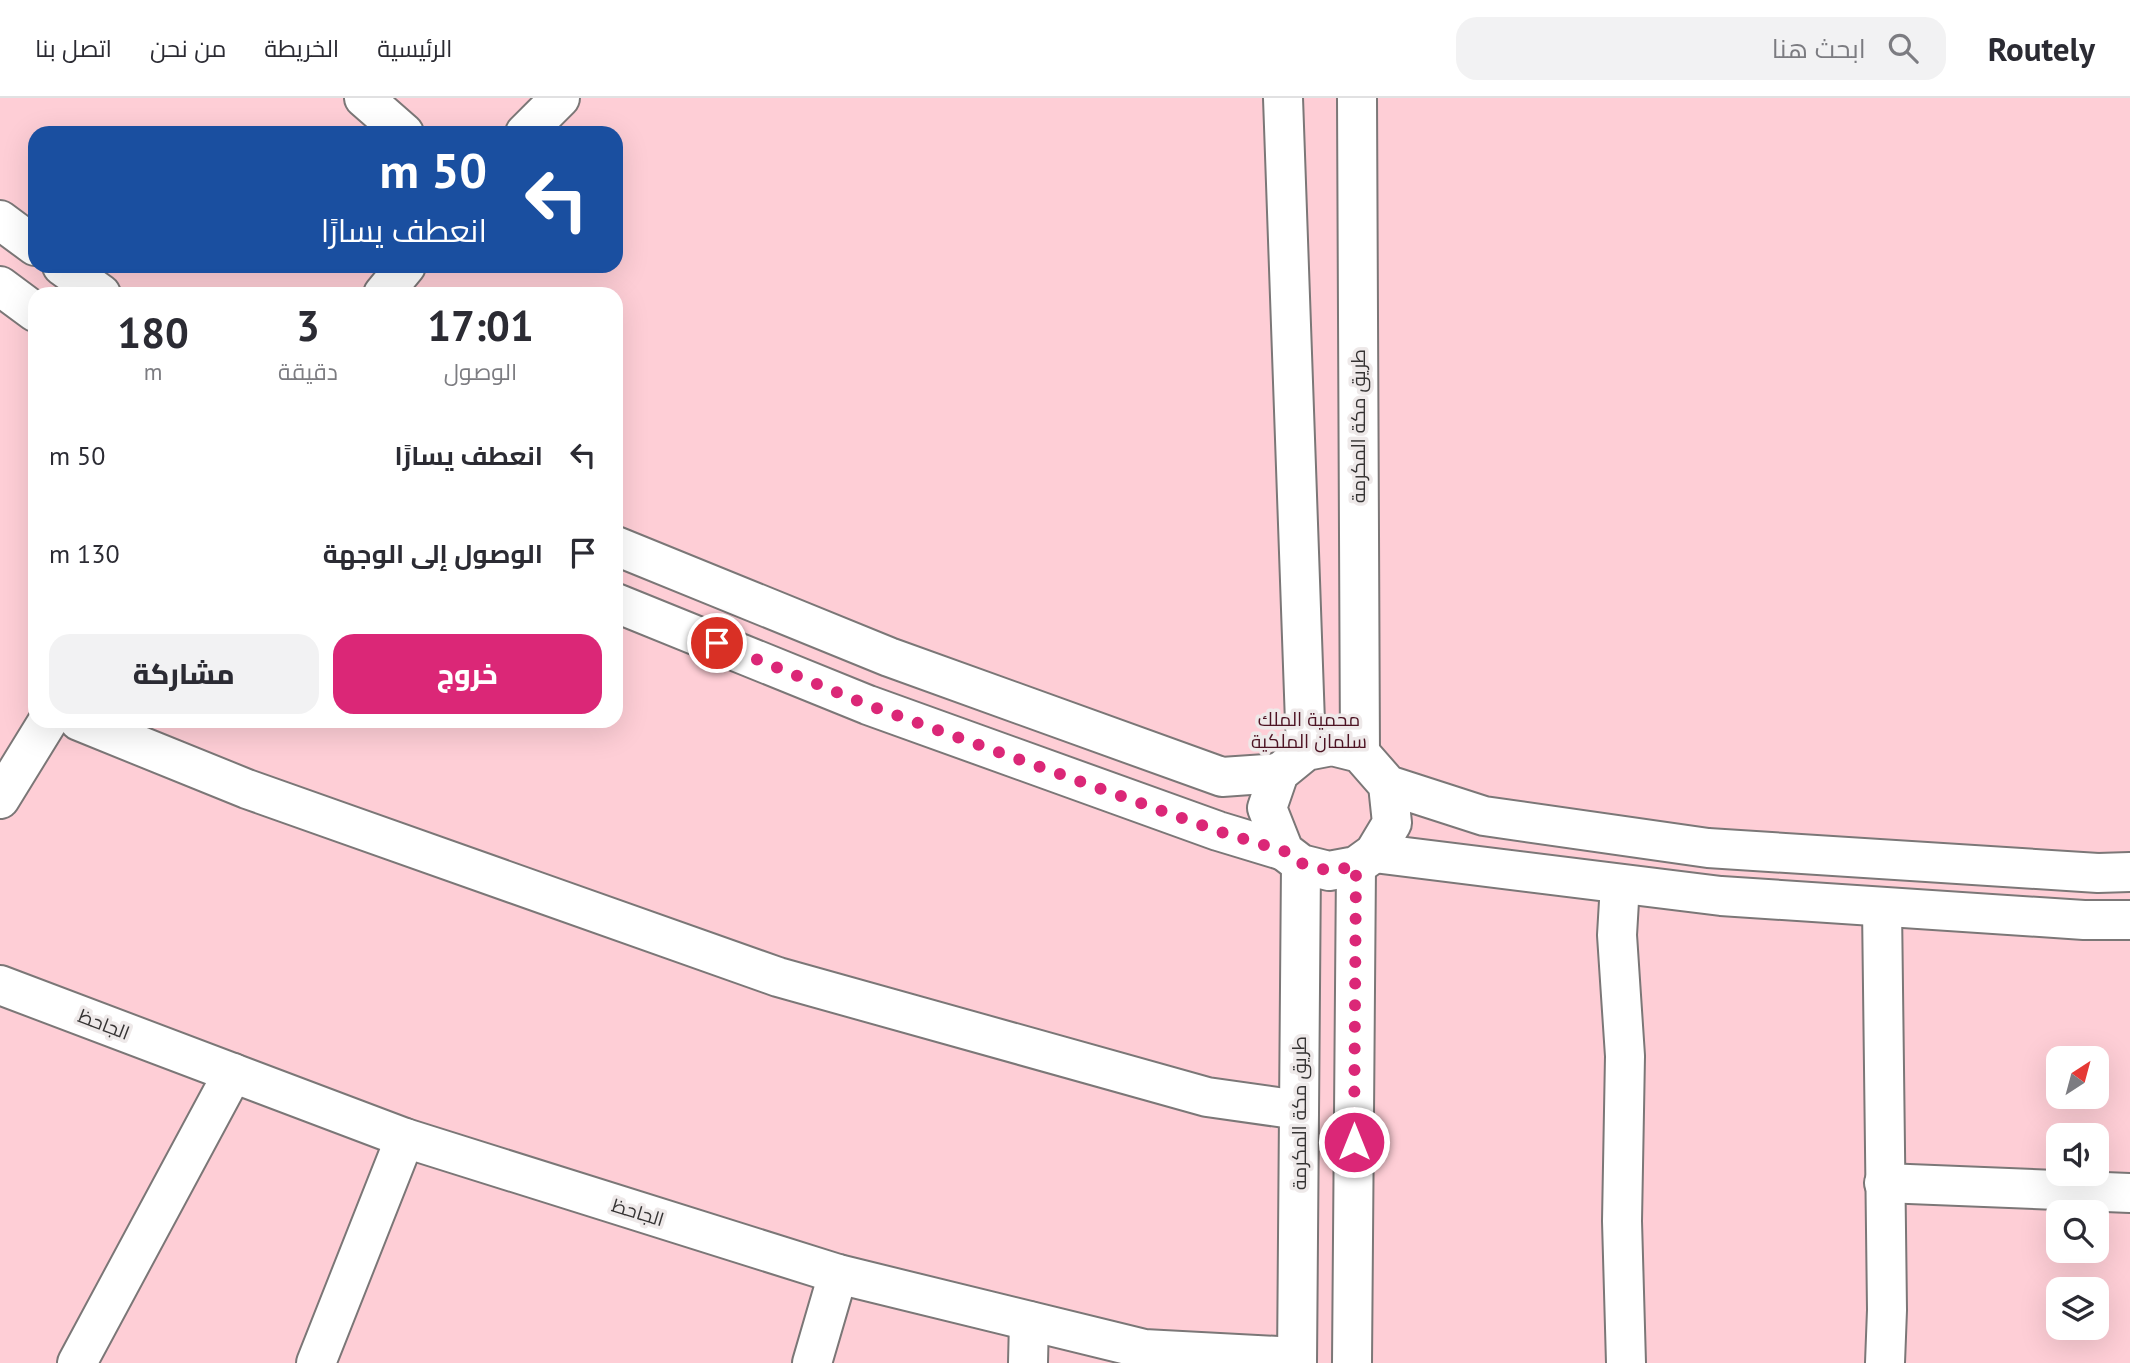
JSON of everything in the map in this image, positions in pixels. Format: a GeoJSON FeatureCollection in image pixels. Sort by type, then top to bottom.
{"type":"FeatureCollection","features":[{"type":"Feature","properties":{"kind":"street"},"geometry":{"type":"LineString","coordinates":[[364,98],[396,126]]}},
{"type":"Feature","properties":{"kind":"street"},"geometry":{"type":"LineString","coordinates":[[532,126],[560,98]]}},
{"type":"Feature","properties":{"kind":"street"},"geometry":{"type":"LineString","coordinates":[[1283,98],[1292,762],[1267,808],[1292,857]]}},
{"type":"Feature","properties":{"kind":"street","name":"طريق مكة المكرمة"},"geometry":{"type":"LineString","coordinates":[[1357,98],[1360,753]]}},
{"type":"Feature","properties":{"kind":"street"},"geometry":{"type":"LineString","coordinates":[[0,220],[28,241]]}},
{"type":"Feature","properties":{"kind":"street"},"geometry":{"type":"LineString","coordinates":[[72,273],[91,287]]}},
{"type":"Feature","properties":{"kind":"street"},"geometry":{"type":"LineString","coordinates":[[389,287],[400,273]]}},
{"type":"Feature","properties":{"kind":"street"},"geometry":{"type":"LineString","coordinates":[[0,286],[28,307]]}},
{"type":"Feature","properties":{"kind":"street"},"geometry":{"type":"LineString","coordinates":[[623,549],[889,657],[1222,777],[1292,762],[1332,746],[1360,753],[1388,785],[1484,816],[1708,848],[2098,873],[2130,872]]}},
{"type":"Feature","properties":{"kind":"street"},"geometry":{"type":"LineString","coordinates":[[623,606],[868,705],[1329,871],[1365,860],[1721,896],[2084,920],[2130,919]]}},
{"type":"Feature","properties":{"kind":"street"},"geometry":{"type":"LineString","coordinates":[[0,799],[44,728]]}},
{"type":"Feature","properties":{"kind":"street"},"geometry":{"type":"LineString","coordinates":[[96,728],[247,789],[778,977],[1206,1097],[1299,1110]]}},
{"type":"Feature","properties":{"kind":"street"},"geometry":{"type":"LineString","coordinates":[[1352,1363],[1365,860],[1392,822],[1388,785]]}},
{"type":"Feature","properties":{"kind":"street","name":"طريق مكة المكرمة"},"geometry":{"type":"LineString","coordinates":[[1292,857],[1299,1110],[1297,1360]]}},
{"type":"Feature","properties":{"kind":"street"},"geometry":{"type":"LineString","coordinates":[[1620,884],[1617,935],[1625,1056],[1622,1221],[1626,1363]]}},
{"type":"Feature","properties":{"kind":"street"},"geometry":{"type":"LineString","coordinates":[[1882,907],[1887,1310],[1885,1363]]}},
{"type":"Feature","properties":{"kind":"street","name":"الجاحظ"},"geometry":{"type":"LineString","coordinates":[[0,985],[405,1138],[838,1275],[1144,1349],[1297,1360]]}},
{"type":"Feature","properties":{"kind":"street"},"geometry":{"type":"LineString","coordinates":[[77,1363],[233,1073]]}},
{"type":"Feature","properties":{"kind":"street"},"geometry":{"type":"LineString","coordinates":[[316,1363],[405,1138]]}},
{"type":"Feature","properties":{"kind":"street"},"geometry":{"type":"LineString","coordinates":[[1884,1184],[2130,1193]]}},
{"type":"Feature","properties":{"kind":"street"},"geometry":{"type":"LineString","coordinates":[[812,1363],[838,1275]]}},
{"type":"Feature","properties":{"kind":"street"},"geometry":{"type":"LineString","coordinates":[[1028,1363],[1029,1321]]}},
{"type":"Feature","properties":{"kind":"green space","name":"محمية الملك سلمان الملكية"},"geometry":{"type":"Polygon","coordinates":[[[0,98],[2130,98],[2130,1363],[0,1363],[0,98]]]}},
{"type":"Feature","properties":{"kind":"route"},"geometry":{"type":"LineString","coordinates":[[717,643],[868,705],[1218,831],[1284,851],[1301,863],[1329,871],[1356,866],[1354,1142]]}}]}
